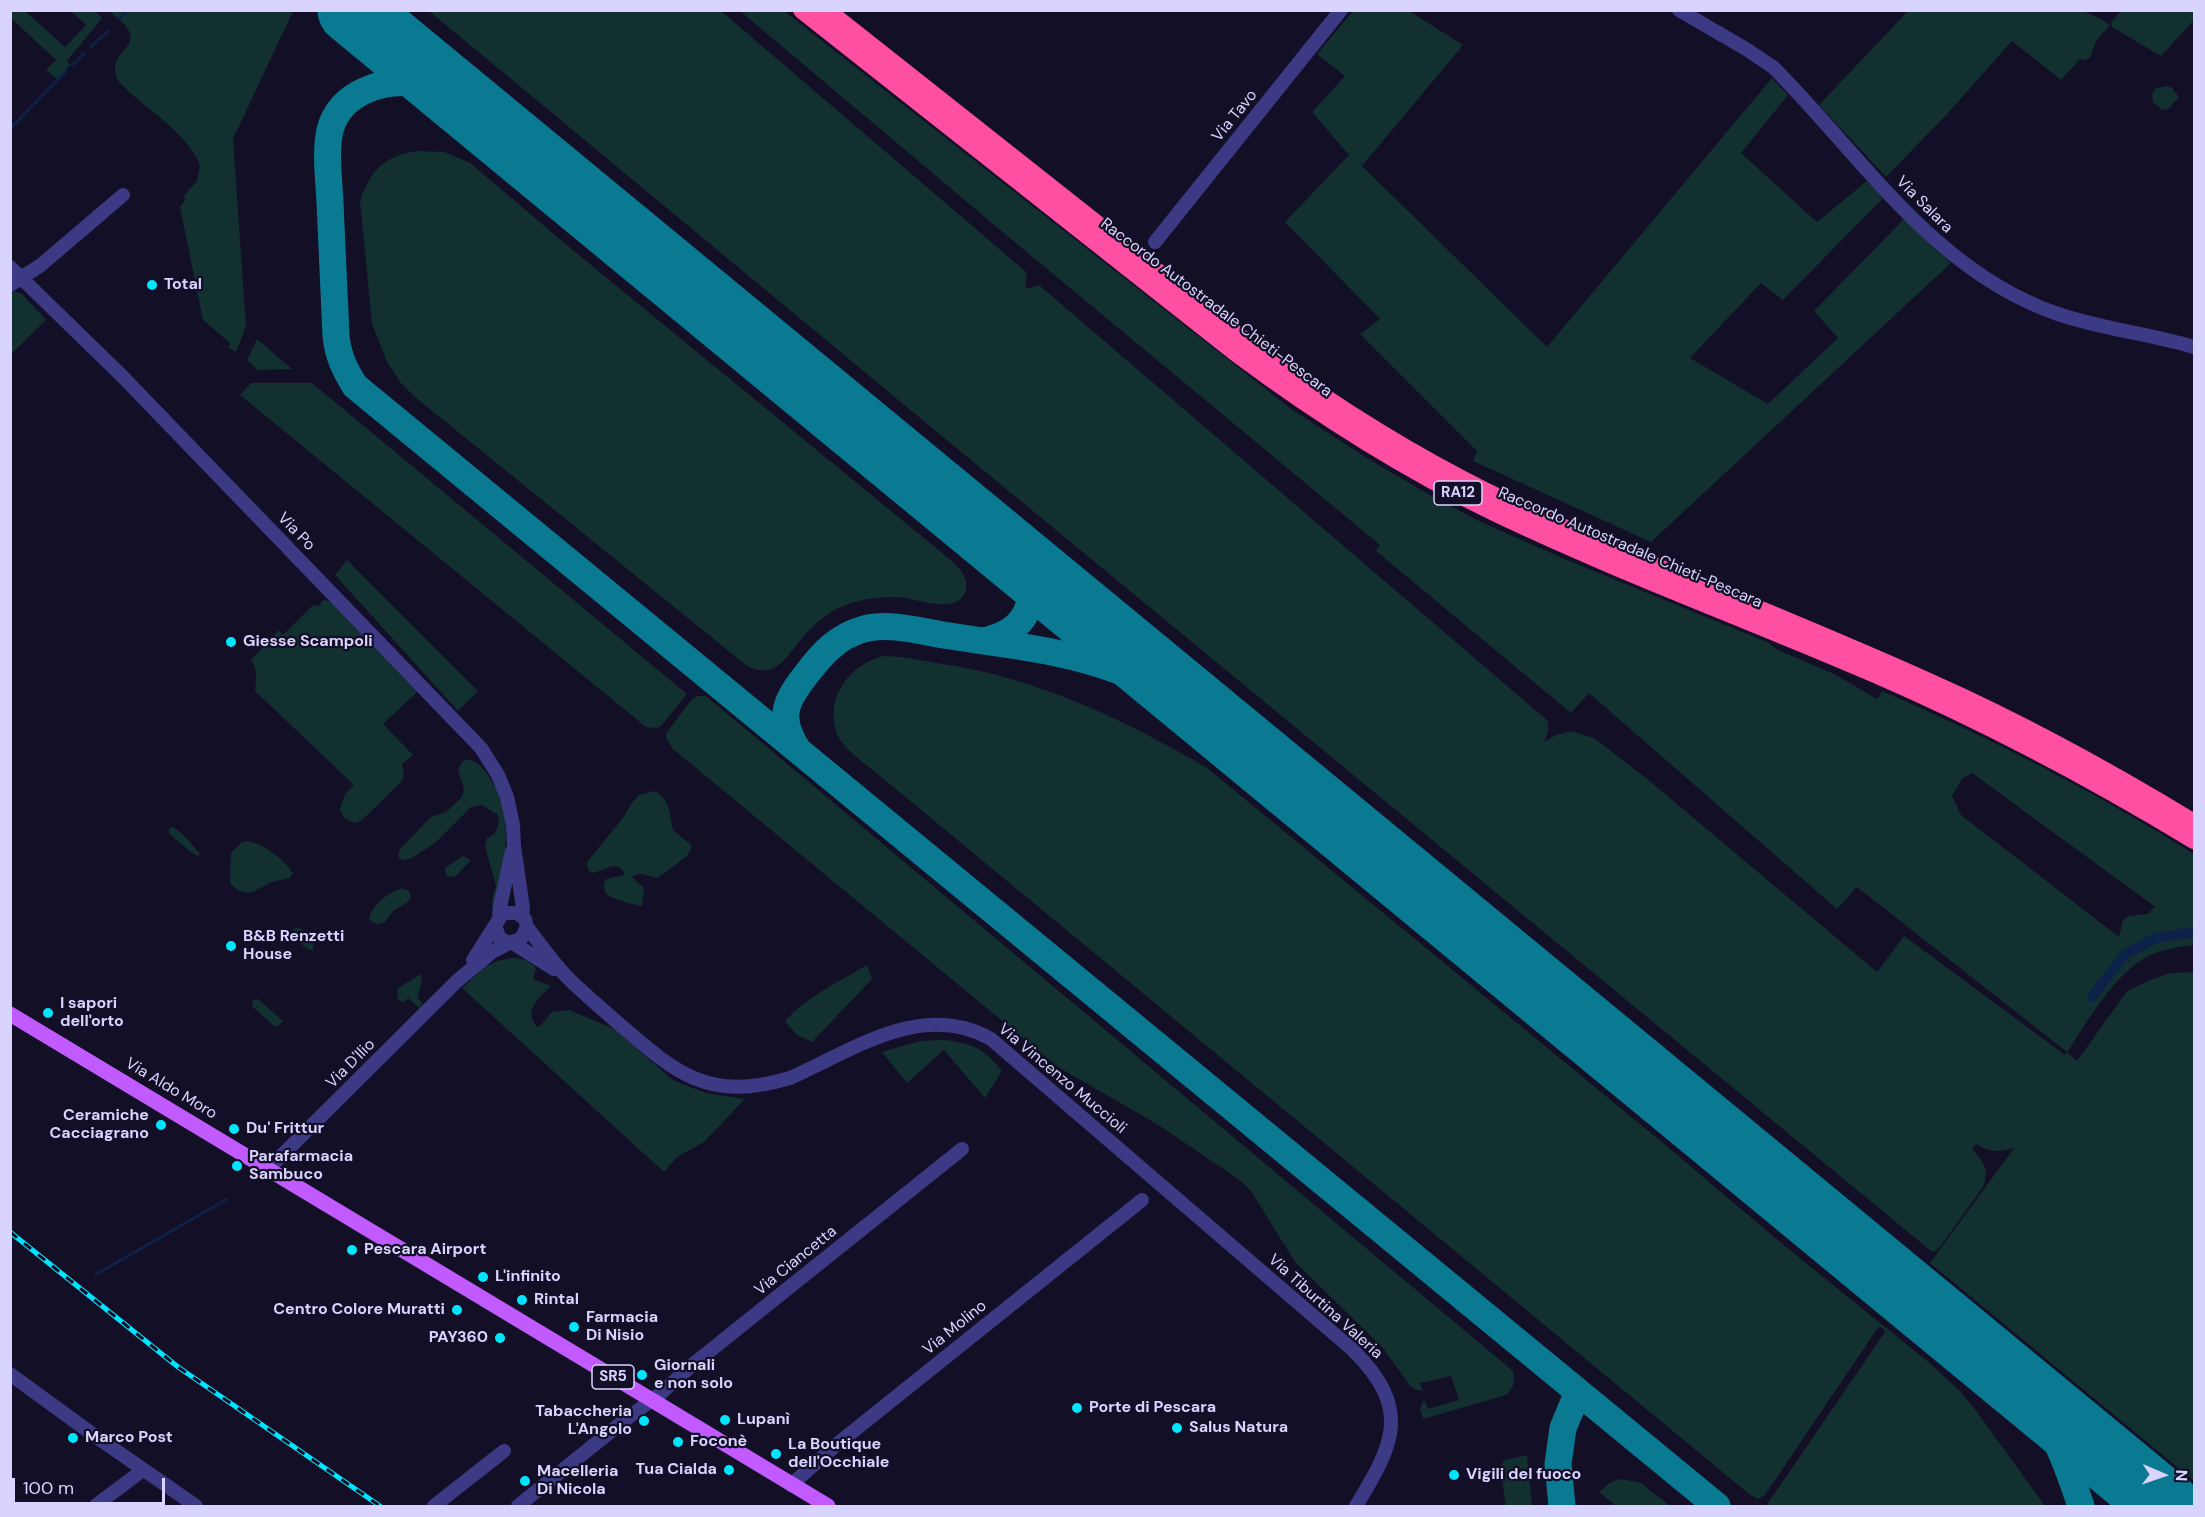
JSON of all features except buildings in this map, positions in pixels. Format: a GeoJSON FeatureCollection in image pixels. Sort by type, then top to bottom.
{"type":"FeatureCollection","features":[{"type":"Feature","properties":{"kind":"highway","name":"Raccordo Autostradale Chieti-Pescara"},"geometry":{"type":"LineString","coordinates":[[802,10],[1235,352],[1286,390],[1350,432],[1402,463],[1498,514],[1877,675],[2020,741],[2194,840]]}},
{"type":"Feature","properties":{"kind":"highway","name":"Raccordo Autostradale Chieti-Pescara"},"geometry":{"type":"LineString","coordinates":[[826,10],[1263,355],[1352,416],[1409,451],[1472,485],[1565,528],[1864,653],[1955,694],[2089,762],[2194,823]]}},
{"type":"Feature","properties":{"kind":"main road","name":"Via Aldo Moro"},"geometry":{"type":"LineString","coordinates":[[10,1014],[652,1400]]}},
{"type":"Feature","properties":{"kind":"main road","name":"SR5"},"geometry":{"type":"LineString","coordinates":[[652,1400],[828,1506]]}},
{"type":"Feature","properties":{"kind":"street","name":"Via Tavo"},"geometry":{"type":"LineString","coordinates":[[1155,242],[1341,10]]}},
{"type":"Feature","properties":{"kind":"street","name":"Via Salara"},"geometry":{"type":"LineString","coordinates":[[1679,10],[1773,67],[1922,228],[1957,259],[1983,276],[2015,295],[2058,314],[2193,346]]}},
{"type":"Feature","properties":{"kind":"street"},"geometry":{"type":"LineString","coordinates":[[16,282],[41,265],[123,195]]}},
{"type":"Feature","properties":{"kind":"street","name":"Via Po"},"geometry":{"type":"LineString","coordinates":[[10,267],[16,282],[122,376],[471,737],[489,760],[505,791],[513,825],[524,921]]}},
{"type":"Feature","properties":{"kind":"street","name":"Via Po"},"geometry":{"type":"LineString","coordinates":[[497,921],[514,846]]}},
{"type":"Feature","properties":{"kind":"street"},"geometry":{"type":"LineString","coordinates":[[508,912],[524,921],[524,936],[511,943],[497,935],[497,921],[508,912]]}},
{"type":"Feature","properties":{"kind":"street","name":"Via D'Ilio"},"geometry":{"type":"LineString","coordinates":[[457,981],[482,949],[497,921]]}},
{"type":"Feature","properties":{"kind":"street","name":"Via Vincenzo Muccioli"},"geometry":{"type":"LineString","coordinates":[[524,921],[541,947],[568,978],[662,1060],[685,1074],[718,1085],[749,1086],[773,1083],[906,1028],[940,1023],[972,1029],[991,1039],[1009,1053],[1171,1195]]}},
{"type":"Feature","properties":{"kind":"street","name":"Via D'Ilio"},"geometry":{"type":"LineString","coordinates":[[268,1169],[457,981],[484,957],[511,943]]}},
{"type":"Feature","properties":{"kind":"street","name":"Via Vincenzo Muccioli"},"geometry":{"type":"LineString","coordinates":[[511,943],[568,978]]}},
{"type":"Feature","properties":{"kind":"street","name":"Via Ciancetta"},"geometry":{"type":"LineString","coordinates":[[518,1506],[962,1149]]}},
{"type":"Feature","properties":{"kind":"street","name":"Via Tiburtina Valeria"},"geometry":{"type":"LineString","coordinates":[[1171,1195],[1353,1350],[1377,1377],[1388,1403],[1391,1431],[1385,1456],[1356,1506]]}},
{"type":"Feature","properties":{"kind":"street","name":"Via Molino"},"geometry":{"type":"LineString","coordinates":[[791,1485],[836,1446],[1142,1200]]}},
{"type":"Feature","properties":{"kind":"street"},"geometry":{"type":"LineString","coordinates":[[10,1374],[196,1506]]}},
{"type":"Feature","properties":{"kind":"street"},"geometry":{"type":"LineString","coordinates":[[434,1506],[504,1451]]}},
{"type":"Feature","properties":{"kind":"street"},"geometry":{"type":"LineString","coordinates":[[94,1506],[143,1470]]}},
{"type":"Feature","properties":{"kind":"green space"},"geometry":{"type":"Polygon","coordinates":[[[10,11],[25,11],[65,47],[86,25],[71,11],[95,11],[102,18],[67,61],[70,65],[57,79],[46,70],[56,60],[11,18],[10,11]]]}},
{"type":"Feature","properties":{"kind":"green space"},"geometry":{"type":"Polygon","coordinates":[[[109,11],[293,11],[233,139],[246,326],[236,352],[228,347],[231,344],[203,320],[180,207],[185,201],[184,196],[197,181],[200,165],[193,152],[175,130],[119,82],[115,72],[116,65],[131,38],[125,25],[109,11]]]}},
{"type":"Feature","properties":{"kind":"green space"},"geometry":{"type":"Polygon","coordinates":[[[429,11],[721,11],[1025,271],[1027,274],[1025,286],[1028,289],[1039,285],[1548,721],[1548,732],[1544,742],[1556,735],[1571,731],[1594,738],[1646,778],[1877,972],[1904,936],[2065,1055],[2067,1052],[2077,1061],[2127,991],[2170,973],[2194,972],[2194,1481],[1930,1263],[2014,1148],[1994,1151],[1976,1144],[1972,1149],[1982,1162],[1986,1175],[1983,1187],[1939,1248],[1931,1251],[429,11]]]}},
{"type":"Feature","properties":{"kind":"green space"},"geometry":{"type":"Polygon","coordinates":[[[740,11],[784,11],[1291,409],[1370,460],[1435,498],[1481,522],[1567,560],[1767,642],[1778,650],[1834,674],[1877,699],[1882,691],[1962,727],[2080,787],[2194,854],[2194,945],[2149,956],[2125,973],[2103,998],[2067,1052],[1857,887],[1837,909],[1589,693],[1571,713],[1376,551],[1380,545],[740,11]],[[1972,773],[1962,779],[1952,796],[1961,815],[2119,937],[2123,920],[2129,916],[2148,914],[2154,906],[1972,773]]]}},
{"type":"Feature","properties":{"kind":"green space"},"geometry":{"type":"Polygon","coordinates":[[[1353,11],[1409,11],[1463,45],[1362,166],[1547,347],[1772,78],[1788,95],[1741,153],[1817,222],[1867,181],[1883,198],[1783,300],[1761,283],[1690,358],[1768,404],[1838,338],[1814,311],[1904,219],[1951,263],[1651,542],[1473,461],[1477,451],[1360,334],[1380,319],[1285,222],[1349,155],[1312,112],[1345,76],[1317,54],[1353,11]]]}},
{"type":"Feature","properties":{"kind":"green space"},"geometry":{"type":"Polygon","coordinates":[[[1908,11],[2083,11],[2110,25],[2096,41],[2090,58],[2080,59],[2061,80],[2012,41],[1948,113],[1886,177],[1819,105],[1908,11]]]}},
{"type":"Feature","properties":{"kind":"green space"},"geometry":{"type":"Polygon","coordinates":[[[2121,11],[2194,11],[2194,20],[2161,56],[2112,27],[2111,22],[2121,11]]]}},
{"type":"Feature","properties":{"kind":"green space"},"geometry":{"type":"Polygon","coordinates":[[[2168,86],[2179,97],[2168,109],[2162,110],[2153,102],[2152,94],[2156,88],[2168,86]]]}},
{"type":"Feature","properties":{"kind":"green space"},"geometry":{"type":"Polygon","coordinates":[[[419,151],[444,152],[470,163],[952,561],[965,577],[966,589],[962,598],[946,604],[896,597],[852,603],[840,607],[818,622],[774,668],[758,670],[747,666],[415,397],[400,382],[386,360],[372,323],[360,201],[369,180],[388,160],[419,151]]]}},
{"type":"Feature","properties":{"kind":"green space"},"geometry":{"type":"Polygon","coordinates":[[[14,291],[22,294],[46,320],[11,354],[11,293],[14,291]]]}},
{"type":"Feature","properties":{"kind":"green space"},"geometry":{"type":"Polygon","coordinates":[[[257,339],[292,369],[258,370],[247,360],[257,339]]]}},
{"type":"Feature","properties":{"kind":"green space"},"geometry":{"type":"Polygon","coordinates":[[[251,383],[312,383],[687,694],[661,726],[646,727],[240,395],[251,383]]]}},
{"type":"Feature","properties":{"kind":"green space"},"geometry":{"type":"Polygon","coordinates":[[[347,560],[478,691],[458,711],[335,575],[347,560]]]}},
{"type":"Feature","properties":{"kind":"green space"},"geometry":{"type":"Polygon","coordinates":[[[322,601],[332,603],[417,692],[383,724],[413,755],[402,764],[404,775],[401,782],[362,820],[355,823],[344,818],[340,809],[345,794],[354,785],[255,691],[256,671],[251,660],[279,630],[283,635],[313,605],[320,606],[322,601]]]}},
{"type":"Feature","properties":{"kind":"green space"},"geometry":{"type":"Polygon","coordinates":[[[883,656],[910,658],[973,669],[1043,689],[1109,716],[1206,767],[1926,1360],[1960,1391],[2045,1506],[1766,1506],[1885,1332],[1879,1327],[1765,1495],[1758,1499],[1749,1494],[850,751],[837,734],[834,708],[837,696],[850,675],[871,660],[883,656]]]}},
{"type":"Feature","properties":{"kind":"green space"},"geometry":{"type":"Polygon","coordinates":[[[706,696],[1513,1371],[1511,1390],[1506,1395],[1423,1419],[1420,1409],[1424,1399],[1428,1409],[1459,1400],[1451,1376],[1420,1383],[1423,1391],[1410,1386],[1383,1348],[1295,1262],[1251,1191],[1241,1181],[1160,1126],[1058,1067],[673,749],[667,740],[666,733],[693,698],[706,696]]]}},
{"type":"Feature","properties":{"kind":"green space"},"geometry":{"type":"Polygon","coordinates":[[[468,759],[487,773],[499,796],[504,813],[505,847],[493,917],[492,900],[496,886],[485,846],[487,838],[497,829],[498,815],[482,805],[471,807],[435,843],[412,858],[404,860],[399,858],[398,854],[400,849],[431,817],[446,812],[462,797],[464,789],[458,770],[462,762],[468,759]]]}},
{"type":"Feature","properties":{"kind":"green space"},"geometry":{"type":"Polygon","coordinates":[[[654,791],[664,798],[673,830],[692,847],[687,856],[658,878],[642,874],[632,877],[644,888],[642,906],[614,898],[605,892],[605,880],[625,874],[622,870],[615,866],[592,873],[588,869],[587,862],[639,795],[654,791]]]}},
{"type":"Feature","properties":{"kind":"green space"},"geometry":{"type":"Polygon","coordinates":[[[173,827],[191,843],[200,854],[198,856],[169,834],[169,828],[173,827]]]}},
{"type":"Feature","properties":{"kind":"green space"},"geometry":{"type":"Polygon","coordinates":[[[248,841],[279,857],[293,873],[290,878],[272,882],[255,891],[245,893],[230,883],[231,853],[242,842],[248,841]]]}},
{"type":"Feature","properties":{"kind":"green space"},"geometry":{"type":"Polygon","coordinates":[[[463,856],[471,860],[456,876],[448,877],[445,868],[463,856]]]}},
{"type":"Feature","properties":{"kind":"green space"},"geometry":{"type":"Polygon","coordinates":[[[402,888],[409,891],[411,897],[408,902],[393,911],[385,922],[378,924],[371,922],[369,917],[378,903],[402,888]]]}},
{"type":"Feature","properties":{"kind":"green space"},"geometry":{"type":"Polygon","coordinates":[[[297,927],[307,932],[313,943],[313,950],[304,946],[295,937],[292,931],[297,927]]]}},
{"type":"Feature","properties":{"kind":"green space"},"geometry":{"type":"Polygon","coordinates":[[[515,958],[527,960],[536,968],[533,979],[551,986],[532,1010],[533,1021],[537,1027],[552,1012],[569,1010],[614,1029],[673,1080],[706,1093],[745,1099],[704,1142],[677,1157],[664,1172],[462,988],[491,964],[515,958]]]}},
{"type":"Feature","properties":{"kind":"green space"},"geometry":{"type":"Polygon","coordinates":[[[867,965],[872,979],[812,1042],[797,1035],[785,1021],[813,997],[867,965]]]}},
{"type":"Feature","properties":{"kind":"green space"},"geometry":{"type":"Polygon","coordinates":[[[421,974],[418,998],[423,1004],[419,1008],[408,998],[403,1003],[397,998],[398,988],[421,974]]]}},
{"type":"Feature","properties":{"kind":"green space"},"geometry":{"type":"Polygon","coordinates":[[[258,999],[283,1021],[278,1026],[274,1026],[254,1008],[253,1000],[258,999]]]}},
{"type":"Feature","properties":{"kind":"green space"},"geometry":{"type":"Polygon","coordinates":[[[945,1040],[977,1048],[1002,1071],[985,1098],[944,1050],[907,1083],[882,1052],[920,1041],[945,1040]]]}},
{"type":"Feature","properties":{"kind":"green space"},"geometry":{"type":"Polygon","coordinates":[[[1527,1455],[1532,1506],[1506,1506],[1500,1468],[1504,1460],[1527,1455]]]}},
{"type":"Feature","properties":{"kind":"green space"},"geometry":{"type":"Polygon","coordinates":[[[1621,1479],[1641,1483],[1670,1506],[1616,1506],[1599,1492],[1611,1482],[1621,1479]]]}},
{"type":"Feature","properties":{"kind":"waterway"},"geometry":{"type":"LineString","coordinates":[[119,19],[128,10]]}},
{"type":"Feature","properties":{"kind":"waterway"},"geometry":{"type":"LineString","coordinates":[[91,47],[108,31]]}},
{"type":"Feature","properties":{"kind":"waterway"},"geometry":{"type":"LineString","coordinates":[[72,65],[84,54]]}},
{"type":"Feature","properties":{"kind":"waterway"},"geometry":{"type":"LineString","coordinates":[[10,129],[66,71]]}},
{"type":"Feature","properties":{"kind":"waterway"},"geometry":{"type":"LineString","coordinates":[[2092,997],[2124,955],[2156,938],[2194,932]]}},
{"type":"Feature","properties":{"kind":"waterway"},"geometry":{"type":"LineString","coordinates":[[95,1275],[227,1199]]}},
{"type":"Feature","properties":{"kind":"taxiway"},"geometry":{"type":"LineString","coordinates":[[454,96],[419,84],[392,83],[378,86],[365,90],[343,106],[330,130],[328,167],[336,336],[342,362],[355,386],[1717,1506]]}},
{"type":"Feature","properties":{"kind":"taxiway"},"geometry":{"type":"LineString","coordinates":[[983,641],[1011,630],[1027,611],[1030,600],[1029,587],[1017,560]]}},
{"type":"Feature","properties":{"kind":"taxiway"},"geometry":{"type":"LineString","coordinates":[[798,750],[786,720],[788,703],[792,695],[830,647],[854,632],[874,627],[907,628],[1036,649],[1099,664],[1146,683],[1222,729]]}},
{"type":"Feature","properties":{"kind":"taxiway"},"geometry":{"type":"LineString","coordinates":[[2015,1382],[2038,1409],[2056,1440],[2081,1506]]}},
{"type":"Feature","properties":{"kind":"taxiway"},"geometry":{"type":"LineString","coordinates":[[1562,1506],[1558,1464],[1563,1428],[1578,1392]]}},
{"type":"Feature","properties":{"kind":"taxiway"},"geometry":{"type":"LineString","coordinates":[[2145,1506],[2152,1506]]}},
{"type":"Feature","properties":{"kind":"runway"},"geometry":{"type":"LineString","coordinates":[[352,10],[2166,1506]]}},
{"type":"Feature","properties":{"kind":"railway"},"geometry":{"type":"LineString","coordinates":[[10,1232],[178,1367],[380,1506]]}},
{"type":"Feature","properties":{"kind":"place","name":"Total"},"geometry":{"type":"Point","coordinates":[152,285]}},
{"type":"Feature","properties":{"kind":"place","name":"Giesse Scampoli"},"geometry":{"type":"Point","coordinates":[231,642]}},
{"type":"Feature","properties":{"kind":"place","name":"B&B Renzetti House"},"geometry":{"type":"Point","coordinates":[231,946]}},
{"type":"Feature","properties":{"kind":"place","name":"I sapori dell'orto"},"geometry":{"type":"Point","coordinates":[48,1013]}},
{"type":"Feature","properties":{"kind":"place","name":"Ceramiche Cacciagrano"},"geometry":{"type":"Point","coordinates":[161,1125]}},
{"type":"Feature","properties":{"kind":"place","name":"Du' Frittur"},"geometry":{"type":"Point","coordinates":[234,1129]}},
{"type":"Feature","properties":{"kind":"place","name":"Parafarmacia Sambuco"},"geometry":{"type":"Point","coordinates":[237,1166]}},
{"type":"Feature","properties":{"kind":"place","name":"Pescara Airport"},"geometry":{"type":"Point","coordinates":[352,1250]}},
{"type":"Feature","properties":{"kind":"place","name":"L'infinito"},"geometry":{"type":"Point","coordinates":[483,1277]}},
{"type":"Feature","properties":{"kind":"place","name":"Rintal"},"geometry":{"type":"Point","coordinates":[522,1300]}},
{"type":"Feature","properties":{"kind":"place","name":"Centro Colore Muratti"},"geometry":{"type":"Point","coordinates":[457,1310]}},
{"type":"Feature","properties":{"kind":"place","name":"Farmacia Di Nisio"},"geometry":{"type":"Point","coordinates":[574,1327]}},
{"type":"Feature","properties":{"kind":"place","name":"PAY360"},"geometry":{"type":"Point","coordinates":[500,1338]}},
{"type":"Feature","properties":{"kind":"place","name":"Giornali e non solo"},"geometry":{"type":"Point","coordinates":[642,1375]}},
{"type":"Feature","properties":{"kind":"place","name":"Porte di Pescara"},"geometry":{"type":"Point","coordinates":[1077,1408]}},
{"type":"Feature","properties":{"kind":"place","name":"Lupanì"},"geometry":{"type":"Point","coordinates":[725,1420]}},
{"type":"Feature","properties":{"kind":"place","name":"Tabaccheria L'Angolo"},"geometry":{"type":"Point","coordinates":[644,1421]}},
{"type":"Feature","properties":{"kind":"place","name":"Salus Natura"},"geometry":{"type":"Point","coordinates":[1177,1428]}},
{"type":"Feature","properties":{"kind":"place","name":"Marco Post"},"geometry":{"type":"Point","coordinates":[73,1438]}},
{"type":"Feature","properties":{"kind":"place","name":"Foconè"},"geometry":{"type":"Point","coordinates":[678,1442]}},
{"type":"Feature","properties":{"kind":"place","name":"La Boutique dell'Occhiale"},"geometry":{"type":"Point","coordinates":[776,1454]}},
{"type":"Feature","properties":{"kind":"place","name":"Tua Cialda"},"geometry":{"type":"Point","coordinates":[729,1470]}},
{"type":"Feature","properties":{"kind":"place","name":"Vigili del fuoco"},"geometry":{"type":"Point","coordinates":[1454,1475]}},
{"type":"Feature","properties":{"kind":"place","name":"Macelleria Di Nicola"},"geometry":{"type":"Point","coordinates":[525,1481]}}]}
